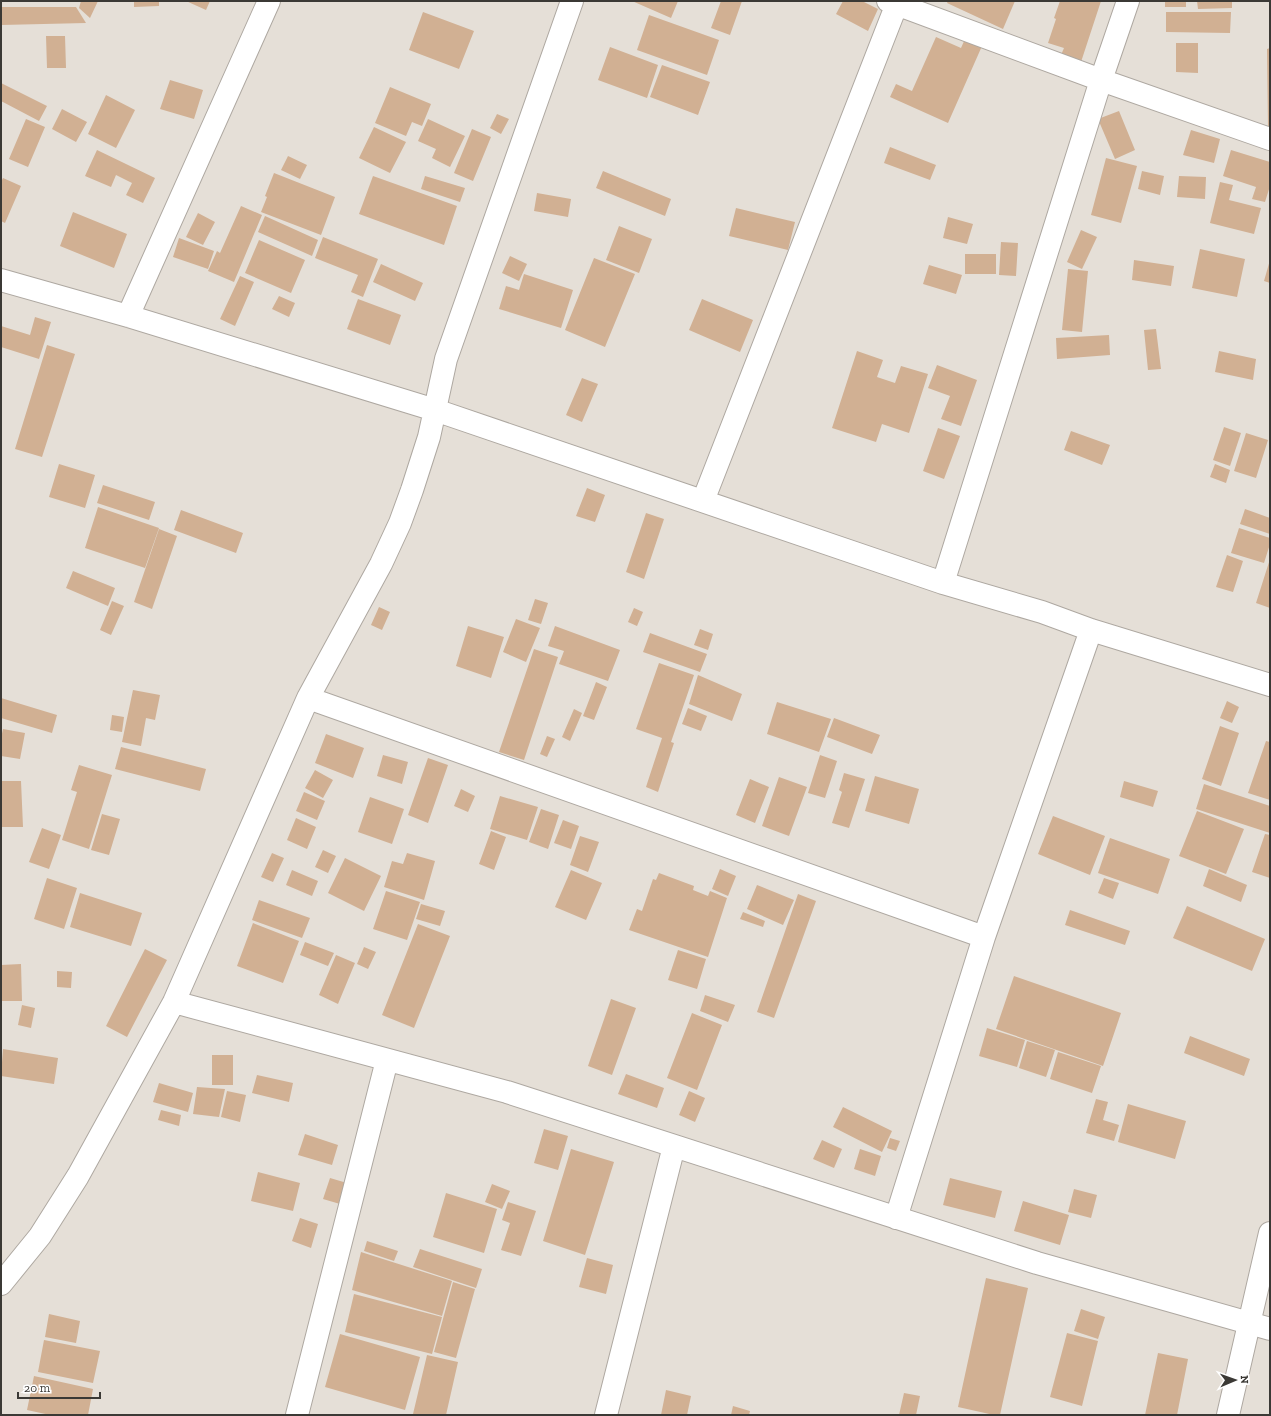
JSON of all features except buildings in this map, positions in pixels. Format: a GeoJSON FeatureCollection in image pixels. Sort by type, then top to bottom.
{"type":"FeatureCollection","features":[{"type":"Feature","properties":{"kind":"street"},"geometry":{"type":"LineString","coordinates":[[128,316],[270,1]]}},
{"type":"Feature","properties":{"kind":"street"},"geometry":{"type":"LineString","coordinates":[[1,1284],[40,1236],[78,1176],[174,1002],[308,698],[381,564],[400,523],[429,437],[446,359],[572,1]]}},
{"type":"Feature","properties":{"kind":"street"},"geometry":{"type":"LineString","coordinates":[[944,583],[1101,80],[1128,1]]}},
{"type":"Feature","properties":{"kind":"street"},"geometry":{"type":"LineString","coordinates":[[703,501],[894,2],[1101,80],[1270,139]]}},
{"type":"Feature","properties":{"kind":"street"},"geometry":{"type":"LineString","coordinates":[[1,280],[128,316],[435,410],[944,583],[1042,612],[1091,630],[1270,686]]}},
{"type":"Feature","properties":{"kind":"street"},"geometry":{"type":"LineString","coordinates":[[896,1218],[984,937],[1091,630]]}},
{"type":"Feature","properties":{"kind":"street"},"geometry":{"type":"LineString","coordinates":[[308,698],[984,937]]}},
{"type":"Feature","properties":{"kind":"street"},"geometry":{"type":"LineString","coordinates":[[174,1002],[507,1092],[1037,1264],[1260,1326]]}},
{"type":"Feature","properties":{"kind":"street"},"geometry":{"type":"LineString","coordinates":[[297,1415],[388,1060]]}},
{"type":"Feature","properties":{"kind":"street"},"geometry":{"type":"LineString","coordinates":[[606,1415],[674,1146]]}},
{"type":"Feature","properties":{"kind":"street"},"geometry":{"type":"LineString","coordinates":[[1228,1415],[1260,1326],[1270,1233]]}}]}
